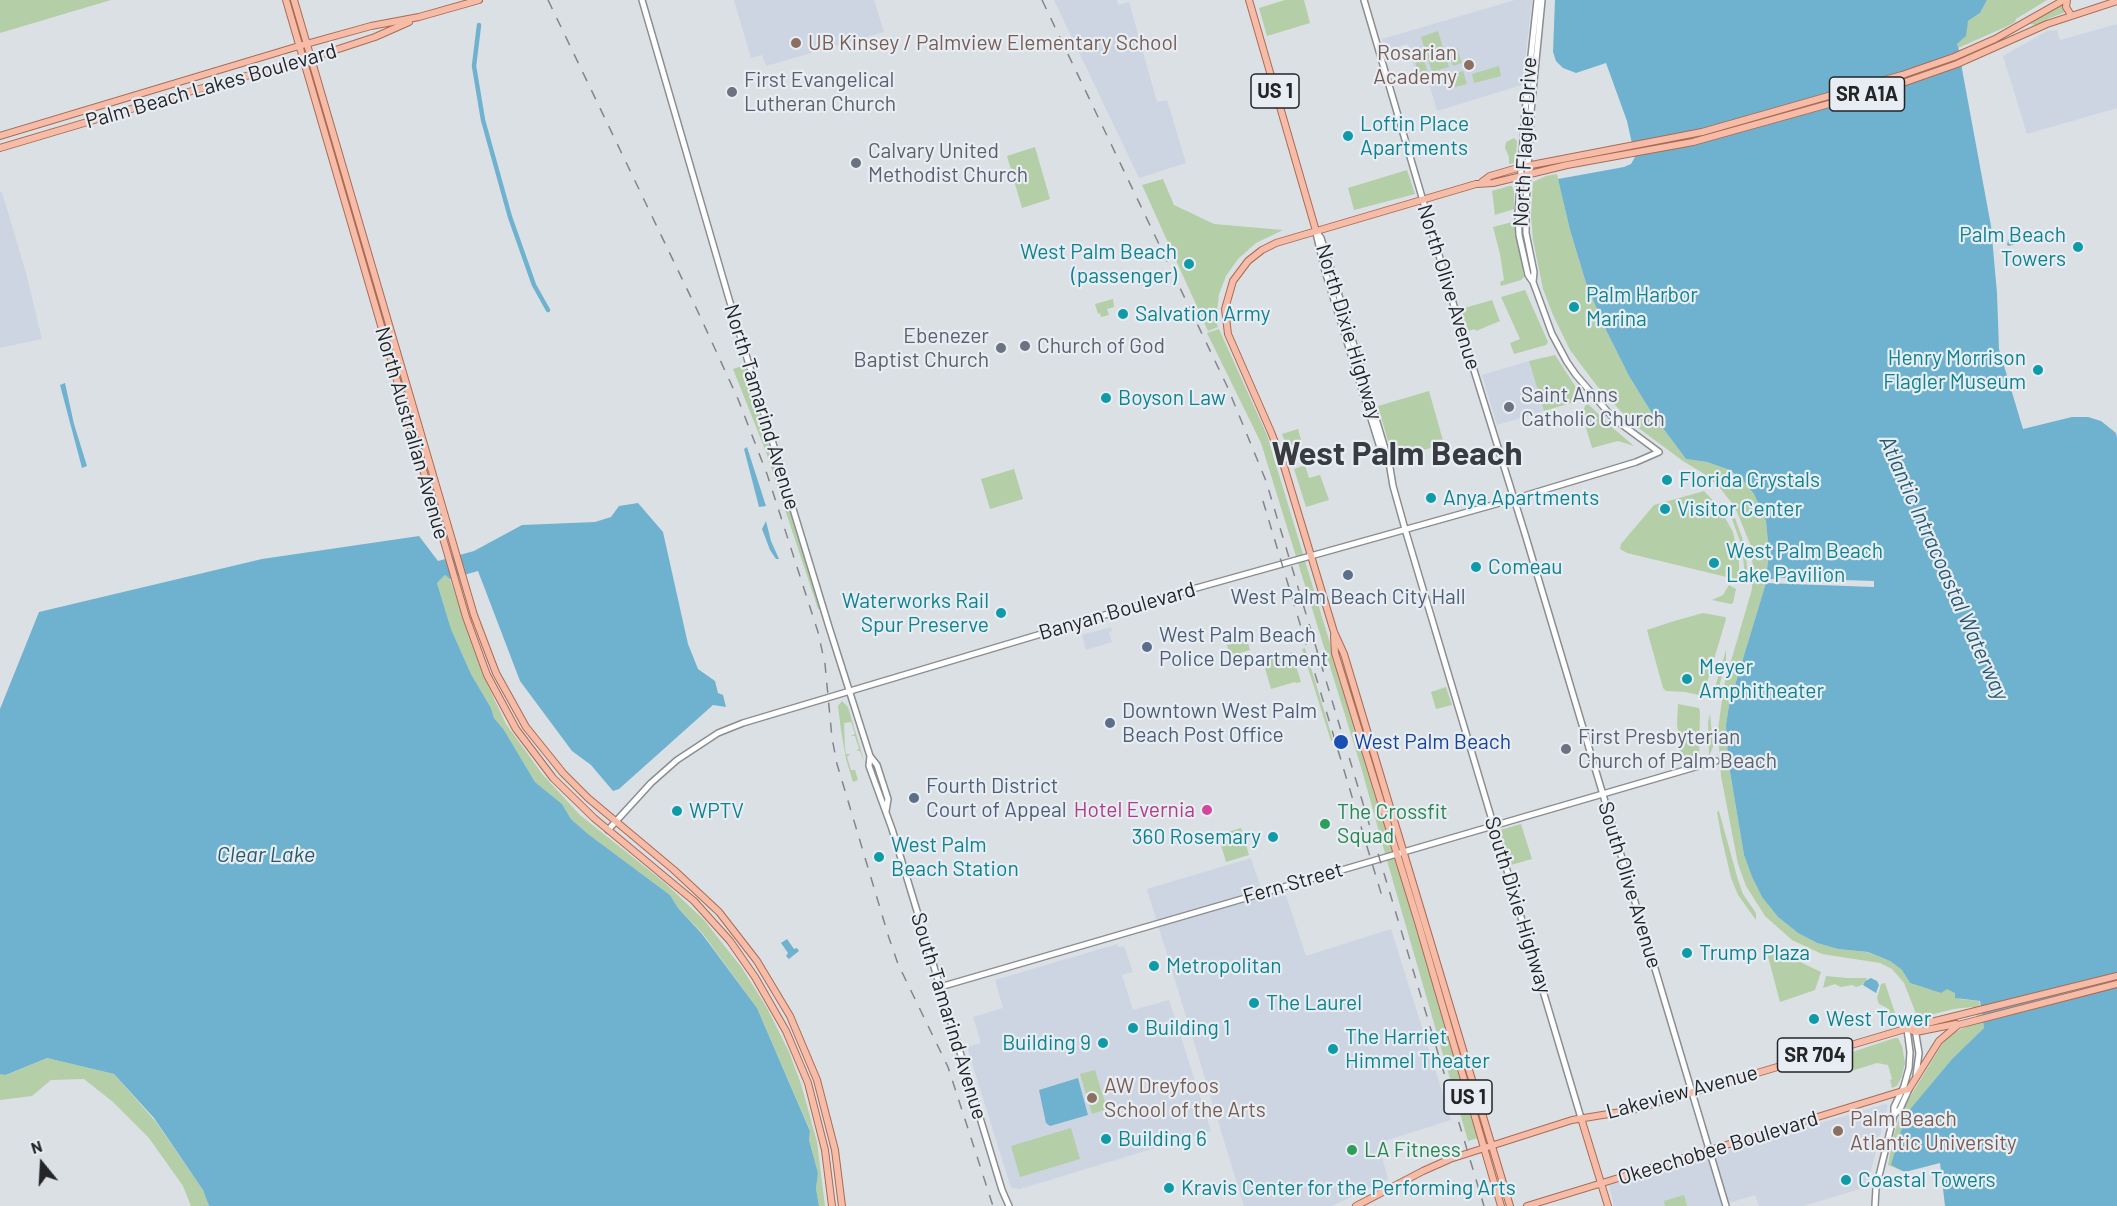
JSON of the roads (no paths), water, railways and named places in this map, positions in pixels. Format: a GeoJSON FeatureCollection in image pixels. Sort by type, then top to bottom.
{"type":"FeatureCollection","features":[{"type":"Feature","properties":{"kind":"main road","name":"North Australian Avenue"},"geometry":{"type":"LineString","coordinates":[[286,0],[472,637],[496,693],[528,747],[566,791],[608,830],[678,886],[710,918],[730,940],[761,987],[786,1031],[805,1073],[825,1150],[832,1206]]}},
{"type":"Feature","properties":{"kind":"main road","name":"North Australian Avenue"},"geometry":{"type":"LineString","coordinates":[[294,0],[456,554],[480,633],[500,682],[526,727],[573,784],[674,870],[719,912],[763,970],[790,1016],[817,1080],[831,1128],[842,1206]]}},
{"type":"Feature","properties":{"kind":"main road","name":"Palm Beach Lakes Boulevard"},"geometry":{"type":"LineString","coordinates":[[0,136],[299,46],[479,0]]}},
{"type":"Feature","properties":{"kind":"main road","name":"North Dixie Highway"},"geometry":{"type":"LineString","coordinates":[[1249,0],[1316,231]]}},
{"type":"Feature","properties":{"kind":"main road","name":"SR A1A"},"geometry":{"type":"LineString","coordinates":[[1316,231],[1482,182],[1491,176],[1524,166],[1676,138],[1896,77],[1967,51],[2024,24],[2065,0]]}},
{"type":"Feature","properties":{"kind":"main road"},"geometry":{"type":"LineString","coordinates":[[2065,0],[2071,15]]}},
{"type":"Feature","properties":{"kind":"main road"},"geometry":{"type":"LineString","coordinates":[[2104,5],[2111,0]]}},
{"type":"Feature","properties":{"kind":"main road","name":"SR A1A"},"geometry":{"type":"LineString","coordinates":[[1482,182],[1493,183],[1666,148],[1905,83],[1971,58],[2071,15],[2117,1]]}},
{"type":"Feature","properties":{"kind":"main road","name":"Palm Beach Lakes Boulevard"},"geometry":{"type":"LineString","coordinates":[[0,148],[311,58],[375,37],[419,17]]}},
{"type":"Feature","properties":{"kind":"main road"},"geometry":{"type":"LineString","coordinates":[[2024,24],[2035,29]]}},
{"type":"Feature","properties":{"kind":"main road"},"geometry":{"type":"LineString","coordinates":[[149,92],[153,103]]}},
{"type":"Feature","properties":{"kind":"main road","name":"US 1"},"geometry":{"type":"LineString","coordinates":[[1316,231],[1276,243],[1255,255],[1233,281],[1225,309],[1225,322],[1231,345],[1275,442],[1334,632],[1344,654],[1491,1144]]}},
{"type":"Feature","properties":{"kind":"main road","name":"US 1"},"geometry":{"type":"LineString","coordinates":[[1334,632],[1335,653],[1395,854],[1418,922],[1501,1206]]}},
{"type":"Feature","properties":{"kind":"main road"},"geometry":{"type":"LineString","coordinates":[[472,637],[480,633]]}},
{"type":"Feature","properties":{"kind":"main road"},"geometry":{"type":"LineString","coordinates":[[710,918],[719,912]]}},
{"type":"Feature","properties":{"kind":"main road"},"geometry":{"type":"LineString","coordinates":[[1915,1029],[1969,1012],[2117,975]]}},
{"type":"Feature","properties":{"kind":"main road"},"geometry":{"type":"LineString","coordinates":[[1910,1089],[1939,1041],[1949,1030],[1971,1020],[2117,984]]}},
{"type":"Feature","properties":{"kind":"main road"},"geometry":{"type":"LineString","coordinates":[[1907,1029],[1963,1023]]}},
{"type":"Feature","properties":{"kind":"main road","name":"Lakeview Avenue"},"geometry":{"type":"LineString","coordinates":[[1491,1144],[1581,1118],[1633,1110],[1907,1029]]}},
{"type":"Feature","properties":{"kind":"main road","name":"Okeechobee Boulevard"},"geometry":{"type":"LineString","coordinates":[[1527,1206],[1910,1089]]}},
{"type":"Feature","properties":{"kind":"main road","name":"South Dixie Highway"},"geometry":{"type":"LineString","coordinates":[[1581,1118],[1608,1206]]}},
{"type":"Feature","properties":{"kind":"main road"},"geometry":{"type":"LineString","coordinates":[[1356,1206],[1422,1171],[1491,1144],[1510,1206]]}},
{"type":"Feature","properties":{"kind":"street","name":"North Tamarind Avenue"},"geometry":{"type":"LineString","coordinates":[[642,0],[731,305],[849,690],[870,756],[877,765],[888,799],[886,811]]}},
{"type":"Feature","properties":{"kind":"street","name":"North Olive Avenue"},"geometry":{"type":"LineString","coordinates":[[1364,0],[1537,573]]}},
{"type":"Feature","properties":{"kind":"street","name":"North Flagler Drive"},"geometry":{"type":"LineString","coordinates":[[1536,0],[1524,175],[1518,214],[1519,235],[1528,275],[1533,282],[1552,334],[1576,375],[1613,418],[1659,453]]}},
{"type":"Feature","properties":{"kind":"street","name":"North Flagler Drive"},"geometry":{"type":"LineString","coordinates":[[1524,166],[1542,0]]}},
{"type":"Feature","properties":{"kind":"street","name":"North Dixie Highway"},"geometry":{"type":"LineString","coordinates":[[1316,231],[1321,238],[1331,269],[1428,605]]}},
{"type":"Feature","properties":{"kind":"street","name":"Banyan Boulevard"},"geometry":{"type":"LineString","coordinates":[[608,830],[663,771],[684,754],[712,737],[760,717],[1175,594],[1514,499],[1659,453]]}},
{"type":"Feature","properties":{"kind":"street","name":"South Olive Avenue"},"geometry":{"type":"LineString","coordinates":[[1537,573],[1710,1150]]}},
{"type":"Feature","properties":{"kind":"street","name":"South Dixie Highway"},"geometry":{"type":"LineString","coordinates":[[1428,605],[1581,1118]]}},
{"type":"Feature","properties":{"kind":"street","name":"South Tamarind Avenue"},"geometry":{"type":"LineString","coordinates":[[870,756],[871,770],[886,811],[1002,1190],[1009,1206]]}},
{"type":"Feature","properties":{"kind":"street","name":"Fern Street"},"geometry":{"type":"LineString","coordinates":[[940,987],[1716,761]]}},
{"type":"Feature","properties":{"kind":"street"},"geometry":{"type":"LineString","coordinates":[[871,770],[883,784]]}},
{"type":"Feature","properties":{"kind":"street"},"geometry":{"type":"LineString","coordinates":[[1875,1206],[1881,1165],[1894,1107],[1910,1063],[1907,1029]]}},
{"type":"Feature","properties":{"kind":"street"},"geometry":{"type":"LineString","coordinates":[[1915,1029],[1918,1059],[1915,1078]]}},
{"type":"Feature","properties":{"kind":"street"},"geometry":{"type":"LineString","coordinates":[[1894,1115],[1900,1109],[1910,1089]]}},
{"type":"Feature","properties":{"kind":"street"},"geometry":{"type":"LineString","coordinates":[[1710,1150],[1726,1206]]}},
{"type":"Feature","properties":{"kind":"water","name":"Atlantic Intracoastal Waterway"},"geometry":{"type":"Polygon","coordinates":[[[1555,0],[1987,0],[1980,13],[1968,21],[1966,36],[1957,44],[1991,226],[1999,349],[2023,429],[2072,417],[2088,417],[2101,421],[2116,433],[2117,438],[2117,1206],[1945,1206],[1940,1163],[1905,1172],[1891,1165],[1906,1114],[1952,1059],[1984,1028],[1980,1001],[1955,998],[1955,993],[1947,989],[1941,993],[1910,983],[1902,970],[1890,961],[1868,952],[1838,949],[1817,943],[1798,933],[1778,917],[1762,897],[1752,877],[1744,855],[1728,760],[1726,725],[1729,705],[1765,586],[1769,553],[1766,521],[1754,494],[1741,478],[1727,469],[1707,462],[1686,459],[1653,415],[1629,376],[1586,283],[1558,179],[1624,167],[1631,164],[1635,157],[1627,121],[1606,63],[1576,73],[1563,68],[1556,61],[1553,52],[1555,0]]]}},
{"type":"Feature","properties":{"kind":"water"},"geometry":{"type":"Polygon","coordinates":[[[2014,233],[2019,233],[2022,240],[2009,246],[2007,245],[2008,240],[2014,233]]]}},
{"type":"Feature","properties":{"kind":"water"},"geometry":{"type":"Polygon","coordinates":[[[65,383],[74,424],[87,466],[82,468],[60,385],[65,383]]]}},
{"type":"Feature","properties":{"kind":"water"},"geometry":{"type":"Polygon","coordinates":[[[747,447],[766,506],[759,507],[744,449],[747,447]]]}},
{"type":"Feature","properties":{"kind":"water","name":"Clear Lake"},"geometry":{"type":"Polygon","coordinates":[[[638,503],[663,532],[688,644],[698,669],[715,681],[718,693],[723,695],[726,707],[713,705],[619,789],[613,791],[591,765],[572,751],[520,681],[478,571],[450,579],[445,575],[437,583],[451,629],[471,674],[491,708],[494,718],[504,730],[535,782],[562,804],[571,819],[588,834],[670,895],[757,1008],[810,1131],[809,1140],[818,1173],[816,1189],[819,1206],[209,1206],[203,1190],[154,1118],[114,1074],[47,1058],[6,1075],[0,1074],[0,709],[39,612],[262,559],[419,536],[438,561],[474,551],[522,525],[595,522],[611,517],[619,506],[638,503]]]}},
{"type":"Feature","properties":{"kind":"water"},"geometry":{"type":"Polygon","coordinates":[[[766,521],[779,559],[776,559],[770,550],[762,529],[766,521]]]}},
{"type":"Feature","properties":{"kind":"water"},"geometry":{"type":"Polygon","coordinates":[[[787,939],[794,949],[797,948],[799,951],[789,959],[781,943],[787,939]]]}},
{"type":"Feature","properties":{"kind":"water"},"geometry":{"type":"Polygon","coordinates":[[[1871,978],[1879,985],[1876,993],[1863,985],[1871,978]]]}},
{"type":"Feature","properties":{"kind":"water"},"geometry":{"type":"Polygon","coordinates":[[[1078,1078],[1088,1115],[1050,1126],[1046,1123],[1039,1090],[1078,1078]]]}},
{"type":"Feature","properties":{"kind":"waterway"},"geometry":{"type":"LineString","coordinates":[[479,25],[474,66],[483,120],[510,217],[534,285],[548,310]]}},
{"type":"Feature","properties":{"kind":"railway"},"geometry":{"type":"LineString","coordinates":[[548,0],[699,314],[738,399],[767,474],[818,632],[825,664],[832,738],[837,764],[889,938],[898,964],[948,1067],[993,1206]]}},
{"type":"Feature","properties":{"kind":"railway"},"geometry":{"type":"LineString","coordinates":[[1042,0],[1227,386],[1266,481],[1484,1206]]}},
{"type":"Feature","properties":{"kind":"railway"},"geometry":{"type":"LineString","coordinates":[[1263,501],[1384,903]]}},
{"type":"Feature","properties":{"kind":"place","name":"UB Kinsey / Palmview Elementary School"},"geometry":{"type":"Point","coordinates":[796,43]}},
{"type":"Feature","properties":{"kind":"place","name":"Rosarian Academy"},"geometry":{"type":"Point","coordinates":[1469,65]}},
{"type":"Feature","properties":{"kind":"place","name":"First Evangelical Lutheran Church"},"geometry":{"type":"Point","coordinates":[732,92]}},
{"type":"Feature","properties":{"kind":"place","name":"Loftin Place Apartments"},"geometry":{"type":"Point","coordinates":[1348,136]}},
{"type":"Feature","properties":{"kind":"place","name":"Calvary United Methodist Church"},"geometry":{"type":"Point","coordinates":[856,163]}},
{"type":"Feature","properties":{"kind":"place","name":"Palm Beach Towers"},"geometry":{"type":"Point","coordinates":[2078,247]}},
{"type":"Feature","properties":{"kind":"place","name":"West Palm Beach (passenger)"},"geometry":{"type":"Point","coordinates":[1189,264]}},
{"type":"Feature","properties":{"kind":"place","name":"Palm Harbor Marina"},"geometry":{"type":"Point","coordinates":[1574,307]}},
{"type":"Feature","properties":{"kind":"place","name":"Salvation Army"},"geometry":{"type":"Point","coordinates":[1123,314]}},
{"type":"Feature","properties":{"kind":"place","name":"Church of God"},"geometry":{"type":"Point","coordinates":[1025,346]}},
{"type":"Feature","properties":{"kind":"place","name":"Ebenezer Baptist Church"},"geometry":{"type":"Point","coordinates":[1001,348]}},
{"type":"Feature","properties":{"kind":"place","name":"Henry Morrison Flagler Museum"},"geometry":{"type":"Point","coordinates":[2038,370]}},
{"type":"Feature","properties":{"kind":"place","name":"Boyson Law"},"geometry":{"type":"Point","coordinates":[1106,398]}},
{"type":"Feature","properties":{"kind":"place","name":"Saint Anns Catholic Church"},"geometry":{"type":"Point","coordinates":[1509,407]}},
{"type":"Feature","properties":{"kind":"place","name":"Florida Crystals"},"geometry":{"type":"Point","coordinates":[1667,480]}},
{"type":"Feature","properties":{"kind":"place","name":"Anya Apartments"},"geometry":{"type":"Point","coordinates":[1431,498]}},
{"type":"Feature","properties":{"kind":"place","name":"Visitor Center"},"geometry":{"type":"Point","coordinates":[1665,509]}},
{"type":"Feature","properties":{"kind":"place","name":"West Palm Beach Lake Pavilion"},"geometry":{"type":"Point","coordinates":[1714,563]}},
{"type":"Feature","properties":{"kind":"place","name":"Comeau"},"geometry":{"type":"Point","coordinates":[1476,567]}},
{"type":"Feature","properties":{"kind":"place","name":"West Palm Beach City Hall"},"geometry":{"type":"Point","coordinates":[1348,575]}},
{"type":"Feature","properties":{"kind":"place","name":"Waterworks Rail Spur Preserve"},"geometry":{"type":"Point","coordinates":[1001,613]}},
{"type":"Feature","properties":{"kind":"place","name":"West Palm Beach Police Department"},"geometry":{"type":"Point","coordinates":[1147,647]}},
{"type":"Feature","properties":{"kind":"place","name":"Meyer Amphitheater"},"geometry":{"type":"Point","coordinates":[1687,679]}},
{"type":"Feature","properties":{"kind":"place","name":"Downtown West Palm Beach Post Office"},"geometry":{"type":"Point","coordinates":[1110,723]}},
{"type":"Feature","properties":{"kind":"place","name":"West Palm Beach"},"geometry":{"type":"Point","coordinates":[1341,742]}},
{"type":"Feature","properties":{"kind":"place","name":"First Presbyterian Church of Palm Beach"},"geometry":{"type":"Point","coordinates":[1566,749]}},
{"type":"Feature","properties":{"kind":"place","name":"Fourth District Court of Appeal"},"geometry":{"type":"Point","coordinates":[914,798]}},
{"type":"Feature","properties":{"kind":"place","name":"Hotel Evernia"},"geometry":{"type":"Point","coordinates":[1207,810]}},
{"type":"Feature","properties":{"kind":"place","name":"WPTV"},"geometry":{"type":"Point","coordinates":[677,811]}},
{"type":"Feature","properties":{"kind":"place","name":"The Crossfit Squad"},"geometry":{"type":"Point","coordinates":[1325,824]}},
{"type":"Feature","properties":{"kind":"place","name":"360 Rosemary"},"geometry":{"type":"Point","coordinates":[1273,837]}},
{"type":"Feature","properties":{"kind":"place","name":"West Palm Beach Station"},"geometry":{"type":"Point","coordinates":[879,857]}},
{"type":"Feature","properties":{"kind":"place","name":"Trump Plaza"},"geometry":{"type":"Point","coordinates":[1687,953]}},
{"type":"Feature","properties":{"kind":"place","name":"Metropolitan"},"geometry":{"type":"Point","coordinates":[1154,966]}},
{"type":"Feature","properties":{"kind":"place","name":"The Laurel"},"geometry":{"type":"Point","coordinates":[1254,1003]}},
{"type":"Feature","properties":{"kind":"place","name":"West Tower"},"geometry":{"type":"Point","coordinates":[1814,1019]}},
{"type":"Feature","properties":{"kind":"place","name":"Building 1"},"geometry":{"type":"Point","coordinates":[1133,1028]}},
{"type":"Feature","properties":{"kind":"place","name":"Building 9"},"geometry":{"type":"Point","coordinates":[1103,1043]}},
{"type":"Feature","properties":{"kind":"place","name":"The Harriet Himmel Theater"},"geometry":{"type":"Point","coordinates":[1333,1049]}},
{"type":"Feature","properties":{"kind":"place","name":"AW Dreyfoos School of the Arts"},"geometry":{"type":"Point","coordinates":[1092,1098]}},
{"type":"Feature","properties":{"kind":"place","name":"Palm Beach Atlantic University"},"geometry":{"type":"Point","coordinates":[1838,1131]}},
{"type":"Feature","properties":{"kind":"place","name":"Building 6"},"geometry":{"type":"Point","coordinates":[1106,1139]}},
{"type":"Feature","properties":{"kind":"place","name":"LA Fitness"},"geometry":{"type":"Point","coordinates":[1352,1150]}},
{"type":"Feature","properties":{"kind":"place","name":"Coastal Towers"},"geometry":{"type":"Point","coordinates":[1846,1180]}},
{"type":"Feature","properties":{"kind":"place","name":"Kravis Center for the Performing Arts"},"geometry":{"type":"Point","coordinates":[1169,1188]}},
{"type":"Feature","properties":{"kind":"district","name":"West Palm Beach"},"geometry":{"type":"Point","coordinates":[1397,454]}}]}
